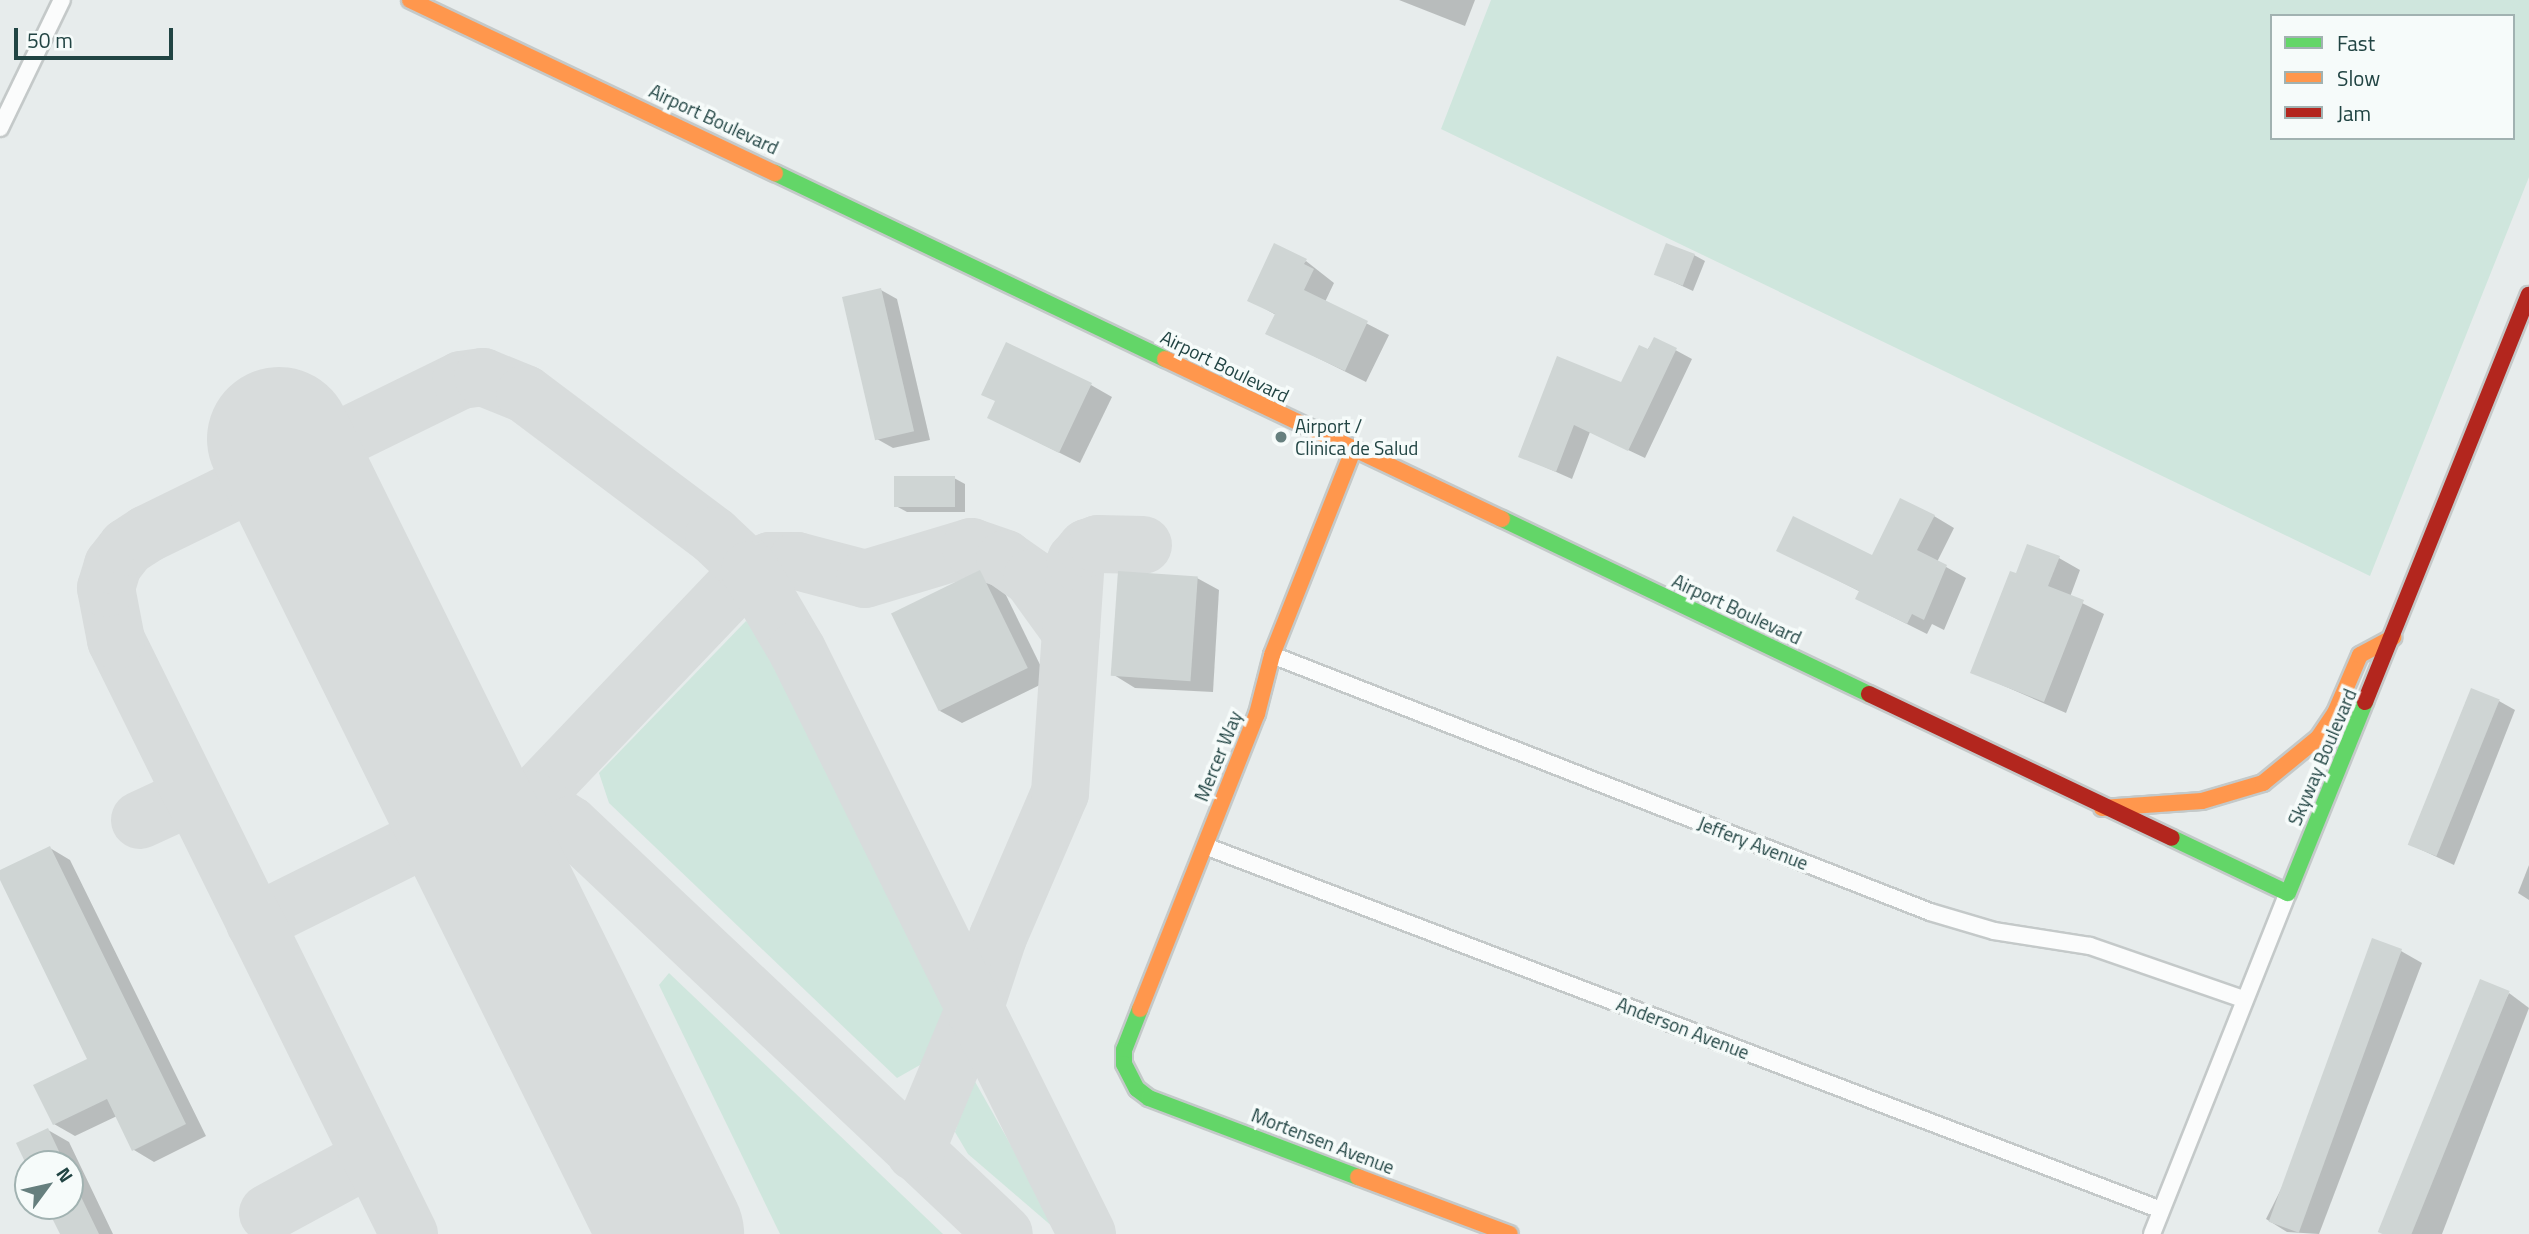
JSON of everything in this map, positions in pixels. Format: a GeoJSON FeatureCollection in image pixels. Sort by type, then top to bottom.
{"type":"FeatureCollection","features":[{"type":"Feature","properties":{"kind":"main road","name":"Airport Boulevard"},"geometry":{"type":"LineString","coordinates":[[410,0],[2102,808],[2288,893]]}},
{"type":"Feature","properties":{"kind":"main road","name":"Skyway Boulevard"},"geometry":{"type":"LineString","coordinates":[[2288,893],[2394,637],[2529,295]]}},
{"type":"Feature","properties":{"kind":"main road","name":"Mercer Way"},"geometry":{"type":"LineString","coordinates":[[1128,1077],[1124,1050],[1257,714],[1272,655],[1353,450]]}},
{"type":"Feature","properties":{"kind":"main road"},"geometry":{"type":"LineString","coordinates":[[2102,808],[2202,801],[2263,783],[2289,766],[2318,738],[2335,713],[2360,656],[2394,637]]}},
{"type":"Feature","properties":{"kind":"main road","name":"Mortensen Avenue"},"geometry":{"type":"LineString","coordinates":[[1128,1077],[1149,1098],[1510,1234]]}},
{"type":"Feature","properties":{"kind":"street"},"geometry":{"type":"LineString","coordinates":[[0,128],[62,0]]}},
{"type":"Feature","properties":{"kind":"street","name":"Jeffery Avenue"},"geometry":{"type":"LineString","coordinates":[[1272,655],[1930,912],[1994,930],[2090,946],[2243,999]]}},
{"type":"Feature","properties":{"kind":"street","name":"Anderson Avenue"},"geometry":{"type":"LineString","coordinates":[[1205,846],[2161,1210]]}},
{"type":"Feature","properties":{"kind":"street","name":"Skyway Boulevard"},"geometry":{"type":"LineString","coordinates":[[2152,1234],[2243,999],[2288,893]]}},
{"type":"Feature","properties":{"kind":"green space"},"geometry":{"type":"Polygon","coordinates":[[[1491,0],[2529,0],[2529,177],[2370,576],[1441,129],[1491,0]]]}},
{"type":"Feature","properties":{"kind":"green space"},"geometry":{"type":"Polygon","coordinates":[[[746,621],[764,635],[947,1011],[920,1065],[897,1078],[609,803],[599,773],[746,621]]]}},
{"type":"Feature","properties":{"kind":"green space"},"geometry":{"type":"Polygon","coordinates":[[[669,973],[943,1234],[780,1234],[659,985],[669,973]]]}},
{"type":"Feature","properties":{"kind":"green space"},"geometry":{"type":"Polygon","coordinates":[[[973,1078],[1061,1234],[968,1154],[955,1132],[973,1078]]]}},
{"type":"Feature","properties":{"kind":"building"},"geometry":{"type":"Polygon","coordinates":[[[1274,243],[1307,259],[1304,264],[1314,269],[1304,290],[1368,321],[1345,371],[1265,334],[1275,314],[1247,301],[1274,243]]]}},
{"type":"Feature","properties":{"kind":"building"},"geometry":{"type":"Polygon","coordinates":[[[1666,243],[1695,254],[1683,286],[1654,275],[1666,243]]]}},
{"type":"Feature","properties":{"kind":"building"},"geometry":{"type":"Polygon","coordinates":[[[881,288],[914,431],[875,440],[842,297],[881,288]]]}},
{"type":"Feature","properties":{"kind":"building"},"geometry":{"type":"Polygon","coordinates":[[[1654,337],[1677,348],[1628,451],[1574,425],[1556,472],[1518,457],[1557,356],[1621,382],[1639,345],[1648,349],[1654,337]]]}},
{"type":"Feature","properties":{"kind":"building"},"geometry":{"type":"Polygon","coordinates":[[[1006,342],[1092,383],[1059,453],[987,418],[995,401],[981,395],[1006,342]]]}},
{"type":"Feature","properties":{"kind":"building"},"geometry":{"type":"Polygon","coordinates":[[[894,476],[955,476],[955,507],[894,507],[894,476]]]}},
{"type":"Feature","properties":{"kind":"building"},"geometry":{"type":"Polygon","coordinates":[[[1900,498],[1935,515],[1917,550],[1947,565],[1924,620],[1912,614],[1907,624],[1855,599],[1859,591],[1776,551],[1793,516],[1872,555],[1900,498]]]}},
{"type":"Feature","properties":{"kind":"building"},"geometry":{"type":"Polygon","coordinates":[[[2027,544],[2060,556],[2048,586],[2084,600],[2044,702],[1970,673],[2010,571],[2016,573],[2027,544]]]}},
{"type":"Feature","properties":{"kind":"building"},"geometry":{"type":"Polygon","coordinates":[[[980,570],[1028,668],[939,711],[891,613],[980,570]]]}},
{"type":"Feature","properties":{"kind":"building"},"geometry":{"type":"Polygon","coordinates":[[[1118,571],[1198,577],[1190,681],[1111,676],[1118,571]]]}},
{"type":"Feature","properties":{"kind":"building"},"geometry":{"type":"Polygon","coordinates":[[[2471,688],[2500,700],[2436,856],[2408,845],[2471,688]]]}},
{"type":"Feature","properties":{"kind":"building"},"geometry":{"type":"Polygon","coordinates":[[[50,846],[186,1124],[132,1151],[107,1099],[53,1125],[33,1085],[87,1059],[0,880],[0,870],[50,846]]]}},
{"type":"Feature","properties":{"kind":"building"},"geometry":{"type":"Polygon","coordinates":[[[2372,938],[2402,949],[2299,1233],[2269,1222],[2372,938]]]}},
{"type":"Feature","properties":{"kind":"building"},"geometry":{"type":"Polygon","coordinates":[[[2480,979],[2510,991],[2411,1234],[2378,1232],[2480,979]]]}},
{"type":"Feature","properties":{"kind":"building"},"geometry":{"type":"Polygon","coordinates":[[[48,1128],[58,1150],[19,1150],[16,1143],[48,1128]]]}},
{"type":"Feature","properties":{"kind":"building"},"geometry":{"type":"Polygon","coordinates":[[[84,1203],[99,1234],[60,1234],[53,1220],[84,1220],[84,1203]]]}},
{"type":"Feature","properties":{"kind":"taxiway"},"geometry":{"type":"LineString","coordinates":[[409,1234],[116,640],[106,588],[113,565],[127,547],[147,534],[461,380],[483,377],[525,394],[714,536],[750,570],[797,650],[1087,1234]]}},
{"type":"Feature","properties":{"kind":"taxiway"},"geometry":{"type":"LineString","coordinates":[[915,1152],[974,1010],[998,937],[1060,793],[1076,561],[1087,548],[1098,544],[1143,545]]}},
{"type":"Feature","properties":{"kind":"taxiway"},"geometry":{"type":"LineString","coordinates":[[531,800],[750,570],[770,561],[797,561],[865,579],[971,547],[1005,559],[1032,578],[1071,632]]}},
{"type":"Feature","properties":{"kind":"taxiway"},"geometry":{"type":"LineString","coordinates":[[140,820],[192,796]]}},
{"type":"Feature","properties":{"kind":"taxiway"},"geometry":{"type":"LineString","coordinates":[[255,923],[499,802],[531,800],[570,825],[1004,1234]]}},
{"type":"Feature","properties":{"kind":"taxiway"},"geometry":{"type":"LineString","coordinates":[[268,1213],[371,1157]]}},
{"type":"Feature","properties":{"kind":"runway"},"geometry":{"type":"LineString","coordinates":[[279,439],[672,1234]]}},
{"type":"Feature","properties":{"kind":"traffic: fast"},"geometry":{"type":"LineString","coordinates":[[775,173],[1165,359]]}},
{"type":"Feature","properties":{"kind":"traffic: fast"},"geometry":{"type":"LineString","coordinates":[[1502,519],[1869,694]]}},
{"type":"Feature","properties":{"kind":"traffic: fast"},"geometry":{"type":"LineString","coordinates":[[2172,838],[2288,893],[2365,702]]}},
{"type":"Feature","properties":{"kind":"traffic: fast"},"geometry":{"type":"LineString","coordinates":[[1140,1009],[1124,1050],[1124,1064],[1137,1089],[1149,1098],[1358,1177]]}},
{"type":"Feature","properties":{"kind":"traffic: slow"},"geometry":{"type":"LineString","coordinates":[[410,0],[775,173]]}},
{"type":"Feature","properties":{"kind":"traffic: slow"},"geometry":{"type":"LineString","coordinates":[[1165,359],[1502,519]]}},
{"type":"Feature","properties":{"kind":"traffic: slow"},"geometry":{"type":"LineString","coordinates":[[1140,1009],[1257,714],[1272,655],[1353,450]]}},
{"type":"Feature","properties":{"kind":"traffic: slow"},"geometry":{"type":"LineString","coordinates":[[2102,808],[2202,801],[2263,783],[2318,738],[2335,713],[2360,655],[2394,637]]}},
{"type":"Feature","properties":{"kind":"traffic: slow"},"geometry":{"type":"LineString","coordinates":[[1358,1177],[1510,1234]]}},
{"type":"Feature","properties":{"kind":"traffic: jam"},"geometry":{"type":"LineString","coordinates":[[2365,702],[2529,295]]}},
{"type":"Feature","properties":{"kind":"traffic: jam"},"geometry":{"type":"LineString","coordinates":[[1869,694],[2172,838]]}},
{"type":"Feature","properties":{"kind":"place","name":"Airport / Clinica de Salud"},"geometry":{"type":"Point","coordinates":[1281,437]}}]}
